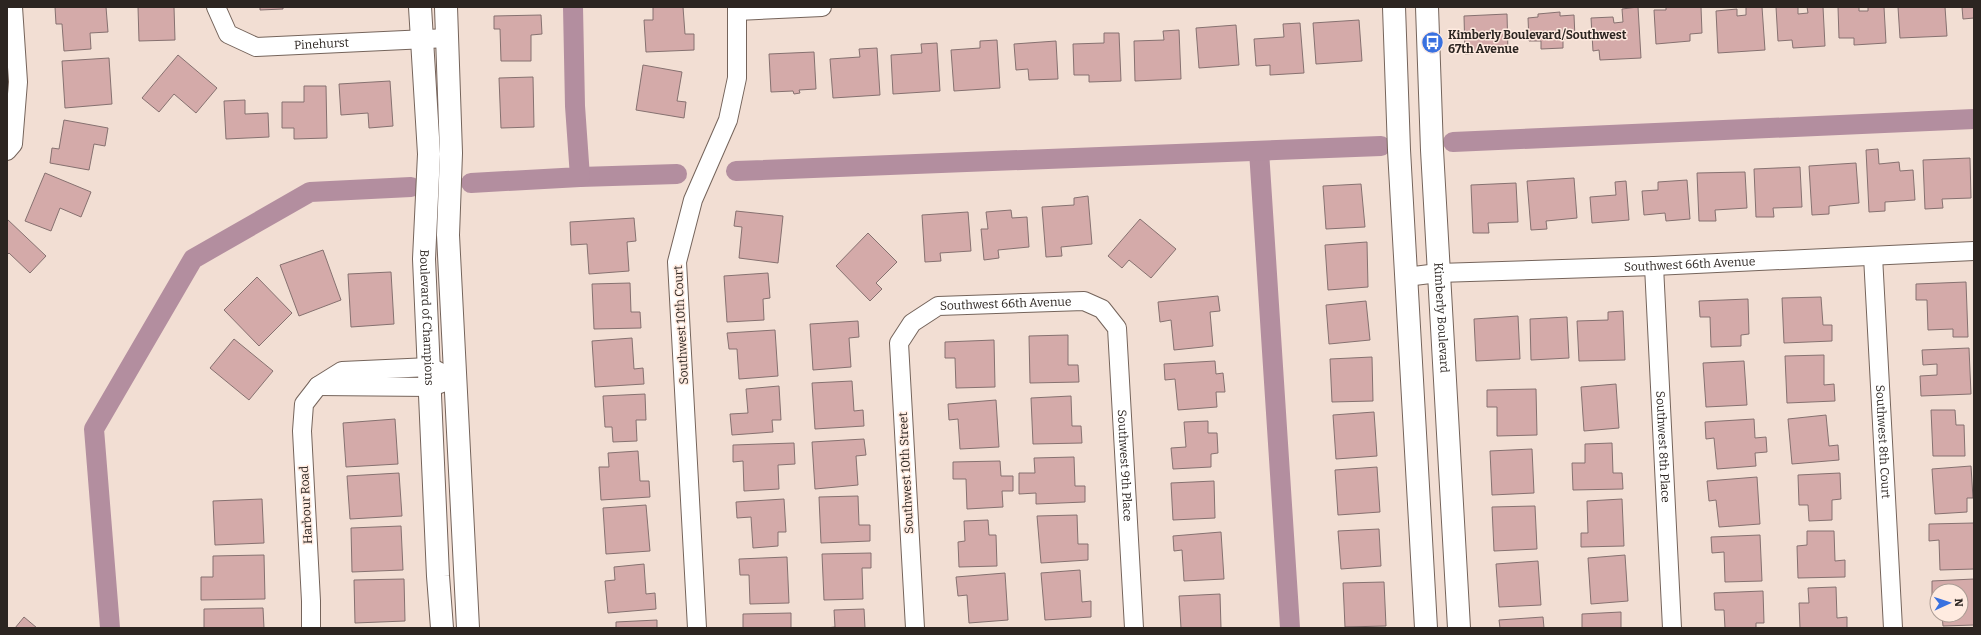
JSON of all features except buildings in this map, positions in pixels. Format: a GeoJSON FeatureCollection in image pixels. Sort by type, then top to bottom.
{"type":"FeatureCollection","features":[{"type":"Feature","properties":{"kind":"street"},"geometry":{"type":"LineString","coordinates":[[7,151],[13,144],[18,82],[13,7]]}},
{"type":"Feature","properties":{"kind":"street","name":"Pinehurst"},"geometry":{"type":"LineString","coordinates":[[216,7],[228,34],[256,47],[448,38]]}},
{"type":"Feature","properties":{"kind":"street","name":"Boulevard of Champions"},"geometry":{"type":"LineString","coordinates":[[420,7],[429,154],[424,259],[437,568],[442,628]]}},
{"type":"Feature","properties":{"kind":"street","name":"Boulevard of Champions"},"geometry":{"type":"LineString","coordinates":[[446,7],[451,153],[448,235],[454,378],[468,628]]}},
{"type":"Feature","properties":{"kind":"street"},"geometry":{"type":"LineString","coordinates":[[737,9],[822,7]]}},
{"type":"Feature","properties":{"kind":"street"},"geometry":{"type":"LineString","coordinates":[[1394,7],[1406,277],[1426,628]]}},
{"type":"Feature","properties":{"kind":"street","name":"Kimberly Boulevard"},"geometry":{"type":"LineString","coordinates":[[1427,7],[1438,273],[1459,628]]}},
{"type":"Feature","properties":{"kind":"street","name":"Southwest 10th Court"},"geometry":{"type":"LineString","coordinates":[[697,628],[677,262],[693,200],[728,120],[737,78],[737,9]]}},
{"type":"Feature","properties":{"kind":"street"},"geometry":{"type":"LineString","coordinates":[[427,196],[449,196]]}},
{"type":"Feature","properties":{"kind":"street","name":"Southwest 66th Avenue"},"geometry":{"type":"LineString","coordinates":[[1406,277],[1438,273],[1654,266],[1974,252]]}},
{"type":"Feature","properties":{"kind":"street","name":"Southwest 8th Court"},"geometry":{"type":"LineString","coordinates":[[1873,256],[1893,628]]}},
{"type":"Feature","properties":{"kind":"street","name":"Southwest 8th Place"},"geometry":{"type":"LineString","coordinates":[[1654,266],[1672,628]]}},
{"type":"Feature","properties":{"kind":"street","name":"Southwest 66th Avenue"},"geometry":{"type":"LineString","coordinates":[[912,323],[938,306],[1084,301],[1102,309]]}},
{"type":"Feature","properties":{"kind":"street","name":"Southwest 9th Place"},"geometry":{"type":"LineString","coordinates":[[1102,309],[1117,328],[1134,628]]}},
{"type":"Feature","properties":{"kind":"street","name":"Southwest 10th Street"},"geometry":{"type":"LineString","coordinates":[[912,323],[898,343],[915,628]]}},
{"type":"Feature","properties":{"kind":"street","name":"Harbour Road"},"geometry":{"type":"LineString","coordinates":[[311,628],[311,601],[302,431],[304,404],[318,386],[342,371],[430,377]]}},
{"type":"Feature","properties":{"kind":"street"},"geometry":{"type":"LineString","coordinates":[[430,377],[454,378]]}},
{"type":"Feature","properties":{"kind":"waterway"},"geometry":{"type":"LineString","coordinates":[[471,183],[580,177],[575,106],[573,7]]}},
{"type":"Feature","properties":{"kind":"waterway"},"geometry":{"type":"LineString","coordinates":[[1453,142],[1974,119]]}},
{"type":"Feature","properties":{"kind":"waterway"},"geometry":{"type":"LineString","coordinates":[[736,171],[1381,146]]}},
{"type":"Feature","properties":{"kind":"waterway"},"geometry":{"type":"LineString","coordinates":[[1259,151],[1290,628]]}},
{"type":"Feature","properties":{"kind":"waterway"},"geometry":{"type":"LineString","coordinates":[[580,177],[677,174]]}},
{"type":"Feature","properties":{"kind":"waterway"},"geometry":{"type":"LineString","coordinates":[[110,628],[94,429],[193,259],[310,192],[411,187]]}},
{"type":"Feature","properties":{"kind":"place","name":"Kimberly Boulevard/Southwest 67th Avenue"},"geometry":{"type":"Point","coordinates":[1432,42]}}]}
